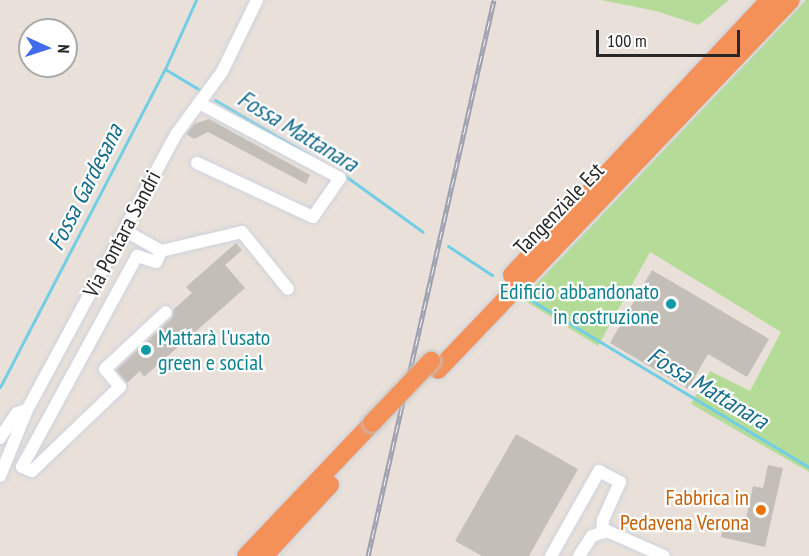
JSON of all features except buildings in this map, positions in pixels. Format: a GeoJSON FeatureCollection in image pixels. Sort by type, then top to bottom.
{"type":"FeatureCollection","features":[{"type":"Feature","properties":{"kind":"highway","name":"Tangenziale Est"},"geometry":{"type":"LineString","coordinates":[[264,556],[377,426],[769,0]]}},
{"type":"Feature","properties":{"kind":"highway","name":"Tangenziale Est"},"geometry":{"type":"LineString","coordinates":[[434,365],[791,0]]}},
{"type":"Feature","properties":{"kind":"highway","name":"Tangenziale Est"},"geometry":{"type":"LineString","coordinates":[[246,556],[377,426]]}},
{"type":"Feature","properties":{"kind":"street","name":"Via Pontara Sandri"},"geometry":{"type":"LineString","coordinates":[[0,476],[27,410],[124,230],[177,133],[222,72],[258,0]]}},
{"type":"Feature","properties":{"kind":"street"},"geometry":{"type":"LineString","coordinates":[[197,163],[313,217],[340,178],[199,104]]}},
{"type":"Feature","properties":{"kind":"street"},"geometry":{"type":"LineString","coordinates":[[124,230],[160,250],[242,232],[288,289]]}},
{"type":"Feature","properties":{"kind":"street"},"geometry":{"type":"LineString","coordinates":[[160,250],[156,262],[137,256],[22,467],[32,471],[120,387],[105,369],[166,312]]}},
{"type":"Feature","properties":{"kind":"street"},"geometry":{"type":"LineString","coordinates":[[0,438],[17,413],[27,410]]}},
{"type":"Feature","properties":{"kind":"street"},"geometry":{"type":"LineString","coordinates":[[551,556],[599,471],[620,482],[603,520],[602,532]]}},
{"type":"Feature","properties":{"kind":"street"},"geometry":{"type":"LineString","coordinates":[[579,556],[588,540],[602,532],[617,533],[664,556]]}},
{"type":"Feature","properties":{"kind":"green space"},"geometry":{"type":"Polygon","coordinates":[[[601,0],[729,0],[699,25],[656,11],[601,0]]]}},
{"type":"Feature","properties":{"kind":"green space"},"geometry":{"type":"Polygon","coordinates":[[[806,0],[809,0],[809,472],[691,404],[710,371],[750,391],[781,332],[660,258],[650,252],[598,346],[522,299],[806,0]]]}},
{"type":"Feature","properties":{"kind":"waterway","name":"Fossa Gardesana"},"geometry":{"type":"LineString","coordinates":[[0,387],[165,69],[196,0]]}},
{"type":"Feature","properties":{"kind":"waterway","name":"Fossa Mattanara"},"geometry":{"type":"LineString","coordinates":[[165,69],[200,90]]}},
{"type":"Feature","properties":{"kind":"waterway","name":"Fossa Mattanara"},"geometry":{"type":"LineString","coordinates":[[215,100],[307,154]]}},
{"type":"Feature","properties":{"kind":"waterway","name":"Fossa Mattanara"},"geometry":{"type":"LineString","coordinates":[[344,175],[423,232]]}},
{"type":"Feature","properties":{"kind":"waterway","name":"Fossa Mattanara"},"geometry":{"type":"LineString","coordinates":[[448,246],[492,275]]}},
{"type":"Feature","properties":{"kind":"waterway","name":"Fossa Mattanara"},"geometry":{"type":"LineString","coordinates":[[529,299],[809,467]]}},
{"type":"Feature","properties":{"kind":"railway"},"geometry":{"type":"LineString","coordinates":[[368,556],[494,0]]}},
{"type":"Feature","properties":{"kind":"place","name":"Edificio abbandonato in costruzione"},"geometry":{"type":"Point","coordinates":[671,304]}},
{"type":"Feature","properties":{"kind":"place","name":"Mattarà l'usato green e social"},"geometry":{"type":"Point","coordinates":[146,350]}},
{"type":"Feature","properties":{"kind":"place","name":"Fabbrica in Pedavena Verona"},"geometry":{"type":"Point","coordinates":[761,510]}}]}
